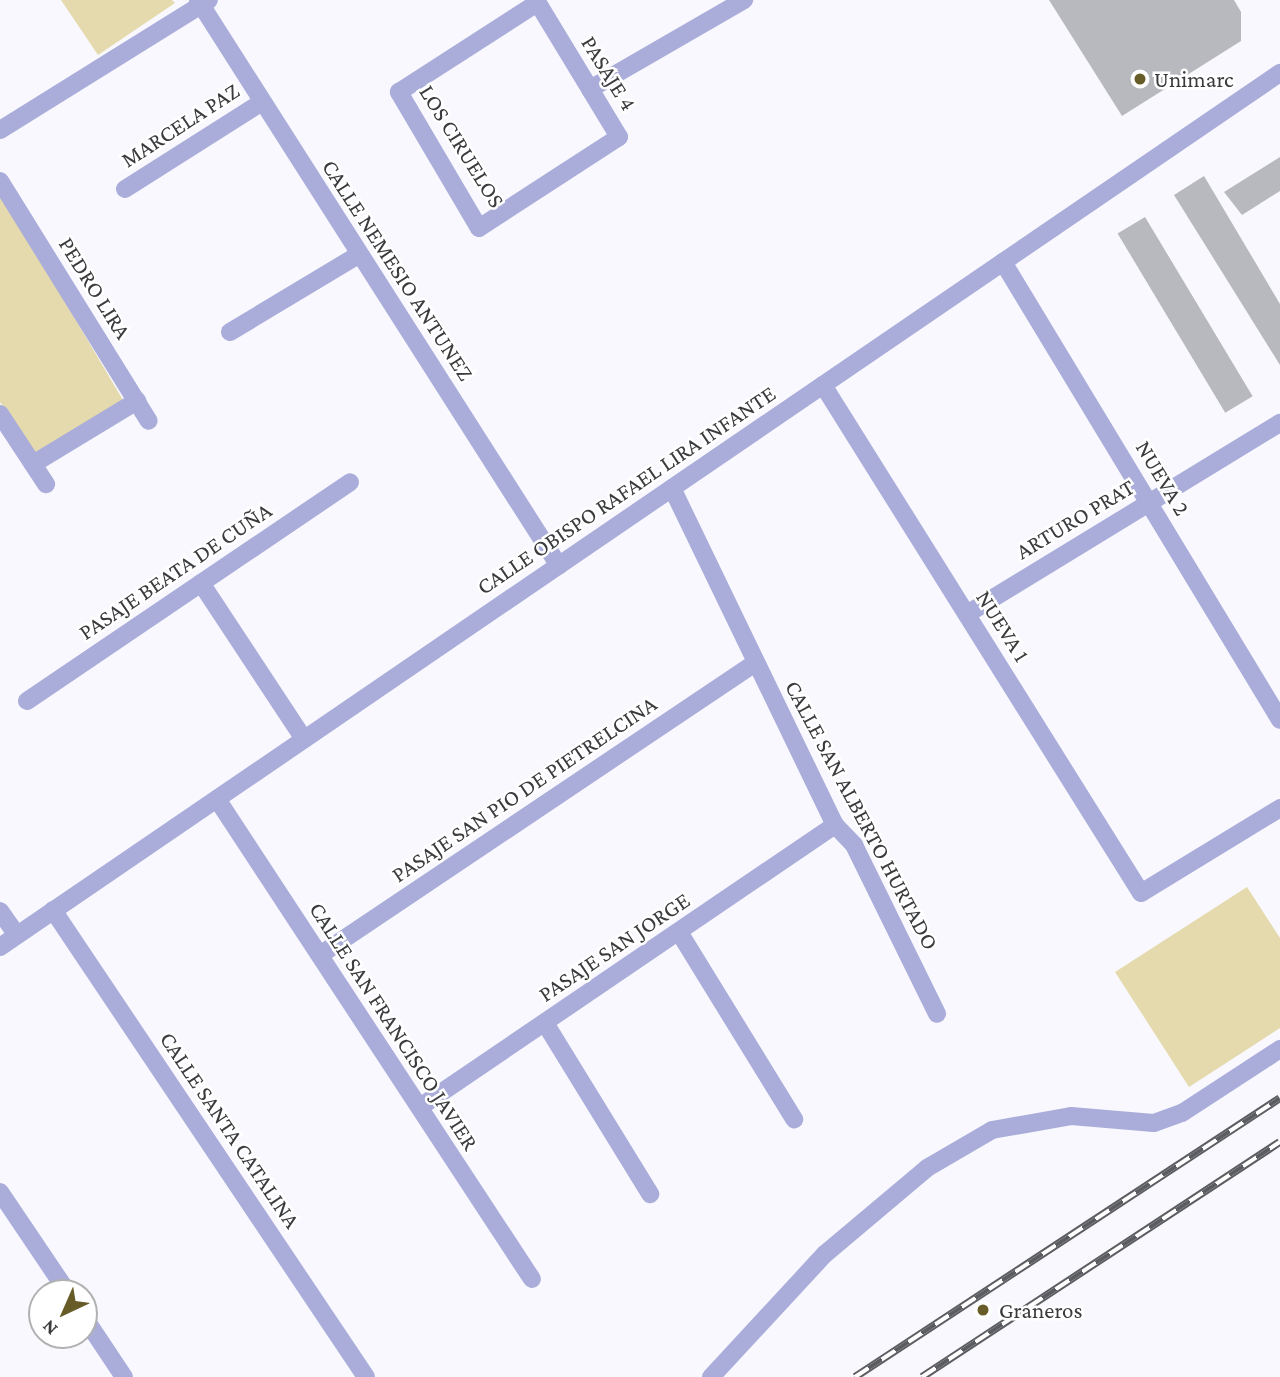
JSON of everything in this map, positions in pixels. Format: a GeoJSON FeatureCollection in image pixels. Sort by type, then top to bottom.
{"type":"FeatureCollection","features":[{"type":"Feature","properties":{"kind":"street"},"geometry":{"type":"LineString","coordinates":[[590,89],[744,0]]}},
{"type":"Feature","properties":{"kind":"street","name":"PASAJE 4"},"geometry":{"type":"LineString","coordinates":[[536,1],[619,137]]}},
{"type":"Feature","properties":{"kind":"street","name":"LOS CIRUELOS"},"geometry":{"type":"LineString","coordinates":[[536,1],[399,92],[479,228],[619,137]]}},
{"type":"Feature","properties":{"kind":"street"},"geometry":{"type":"LineString","coordinates":[[0,130],[202,2]]}},
{"type":"Feature","properties":{"kind":"street","name":"CALLE NEMESIO ANTUNEZ"},"geometry":{"type":"LineString","coordinates":[[202,2],[358,255],[559,565]]}},
{"type":"Feature","properties":{"kind":"street","name":"CALLE OBISPO RAFAEL LIRA INFANTE"},"geometry":{"type":"LineString","coordinates":[[0,947],[1280,74]]}},
{"type":"Feature","properties":{"kind":"street","name":"MARCELA PAZ"},"geometry":{"type":"LineString","coordinates":[[125,190],[262,102]]}},
{"type":"Feature","properties":{"kind":"street","name":"PEDRO LIRA"},"geometry":{"type":"LineString","coordinates":[[0,181],[149,421]]}},
{"type":"Feature","properties":{"kind":"street"},"geometry":{"type":"LineString","coordinates":[[230,332],[358,255]]}},
{"type":"Feature","properties":{"kind":"street","name":"NUEVA 2"},"geometry":{"type":"LineString","coordinates":[[1003,262],[1280,720]]}},
{"type":"Feature","properties":{"kind":"street","name":"NUEVA 1"},"geometry":{"type":"LineString","coordinates":[[823,385],[1141,893],[1280,808]]}},
{"type":"Feature","properties":{"kind":"street"},"geometry":{"type":"LineString","coordinates":[[33,464],[136,401]]}},
{"type":"Feature","properties":{"kind":"street"},"geometry":{"type":"LineString","coordinates":[[0,414],[46,484]]}},
{"type":"Feature","properties":{"kind":"street","name":"ARTURO PRAT"},"geometry":{"type":"LineString","coordinates":[[967,614],[1280,423]]}},
{"type":"Feature","properties":{"kind":"street","name":"PASAJE BEATA DE CUÑA"},"geometry":{"type":"LineString","coordinates":[[27,701],[350,482]]}},
{"type":"Feature","properties":{"kind":"street","name":"CALLE SAN ALBERTO HURTADO"},"geometry":{"type":"LineString","coordinates":[[672,488],[835,825],[854,845],[937,1014]]}},
{"type":"Feature","properties":{"kind":"street"},"geometry":{"type":"LineString","coordinates":[[201,583],[304,739]]}},
{"type":"Feature","properties":{"kind":"street","name":"PASAJE SAN PIO DE PIETRELCINA"},"geometry":{"type":"LineString","coordinates":[[320,955],[755,663]]}},
{"type":"Feature","properties":{"kind":"street","name":"CALLE SAN FRANCISCO JAVIER"},"geometry":{"type":"LineString","coordinates":[[217,799],[532,1279]]}},
{"type":"Feature","properties":{"kind":"street","name":"PASAJE SAN JORGE"},"geometry":{"type":"LineString","coordinates":[[420,1107],[835,825]]}},
{"type":"Feature","properties":{"kind":"street","name":"CALLE SANTA CATALINA"},"geometry":{"type":"LineString","coordinates":[[53,910],[366,1377]]}},
{"type":"Feature","properties":{"kind":"street"},"geometry":{"type":"LineString","coordinates":[[0,911],[17,935]]}},
{"type":"Feature","properties":{"kind":"street"},"geometry":{"type":"LineString","coordinates":[[679,932],[793,1119]]}},
{"type":"Feature","properties":{"kind":"street"},"geometry":{"type":"LineString","coordinates":[[545,1023],[650,1194]]}},
{"type":"Feature","properties":{"kind":"street"},"geometry":{"type":"LineString","coordinates":[[711,1377],[825,1254],[928,1168],[992,1130],[1071,1116],[1154,1123],[1182,1113],[1280,1049]]}},
{"type":"Feature","properties":{"kind":"street"},"geometry":{"type":"LineString","coordinates":[[0,1192],[59,1279]]}},
{"type":"Feature","properties":{"kind":"street"},"geometry":{"type":"LineString","coordinates":[[98,1338],[124,1377]]}},
{"type":"Feature","properties":{"kind":"shaded area"},"geometry":{"type":"Polygon","coordinates":[[[61,0],[172,0],[175,3],[98,55],[61,0]]]}},
{"type":"Feature","properties":{"kind":"shaded area"},"geometry":{"type":"Polygon","coordinates":[[[0,192],[123,400],[35,455],[0,402],[0,192]]]}},
{"type":"Feature","properties":{"kind":"shaded area"},"geometry":{"type":"Polygon","coordinates":[[[1247,887],[1280,938],[1280,1028],[1189,1087],[1115,972],[1247,887]]]}},
{"type":"Feature","properties":{"kind":"building","name":"Unimarc"},"geometry":{"type":"Polygon","coordinates":[[[1049,0],[1234,0],[1241,12],[1241,41],[1122,116],[1049,0]]]}},
{"type":"Feature","properties":{"kind":"building"},"geometry":{"type":"Polygon","coordinates":[[[1280,157],[1280,191],[1242,215],[1224,192],[1280,157]]]}},
{"type":"Feature","properties":{"kind":"building"},"geometry":{"type":"Polygon","coordinates":[[[1204,176],[1280,304],[1280,365],[1174,195],[1204,176]]]}},
{"type":"Feature","properties":{"kind":"building"},"geometry":{"type":"Polygon","coordinates":[[[1145,217],[1253,396],[1225,413],[1118,233],[1145,217]]]}},
{"type":"Feature","properties":{"kind":"railway"},"geometry":{"type":"LineString","coordinates":[[855,1377],[1280,1098]]}},
{"type":"Feature","properties":{"kind":"railway"},"geometry":{"type":"LineString","coordinates":[[922,1377],[1280,1142]]}},
{"type":"Feature","properties":{"kind":"place","name":"Unimarc"},"geometry":{"type":"Point","coordinates":[1140,79]}},
{"type":"Feature","properties":{"kind":"place","name":"Graneros"},"geometry":{"type":"Point","coordinates":[983,1310]}}]}
